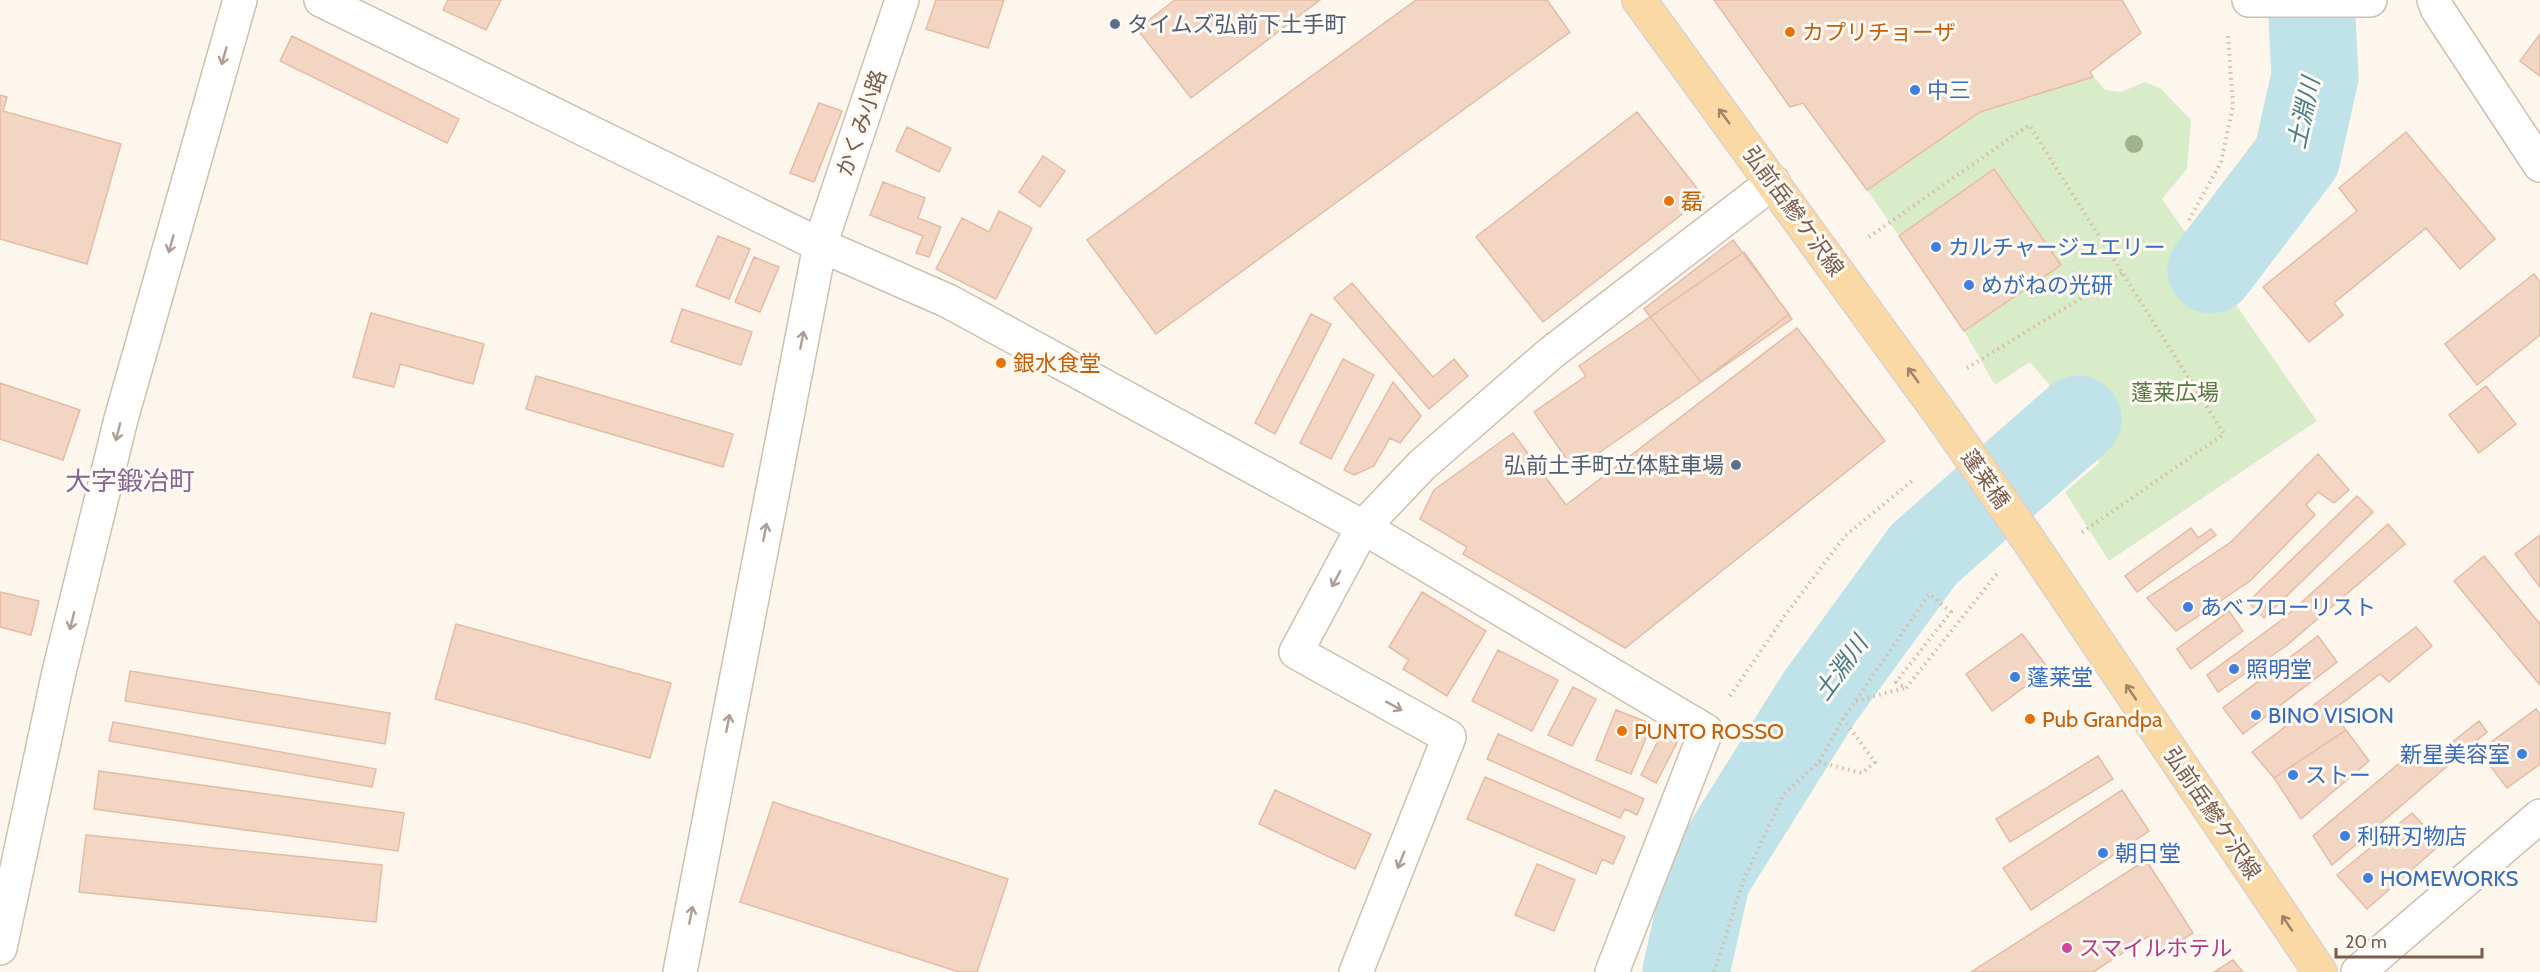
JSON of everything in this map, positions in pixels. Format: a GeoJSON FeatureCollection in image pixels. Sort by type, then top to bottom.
{"type":"FeatureCollection","features":[{"type":"Feature","properties":{"kind":"main road","name":"弘前岳鰺ケ沢線"},"geometry":{"type":"LineString","coordinates":[[1639,0],[1947,423]]}},
{"type":"Feature","properties":{"kind":"main road","name":"蓬莱橋"},"geometry":{"type":"LineString","coordinates":[[1947,423],[2025,535]]}},
{"type":"Feature","properties":{"kind":"main road","name":"弘前岳鰺ケ沢線"},"geometry":{"type":"LineString","coordinates":[[2025,535],[2320,972]]}},
{"type":"Feature","properties":{"kind":"street"},"geometry":{"type":"LineString","coordinates":[[0,948],[59,672],[121,419],[240,0]]}},
{"type":"Feature","properties":{"kind":"street"},"geometry":{"type":"LineString","coordinates":[[321,0],[820,245],[948,301],[1363,528],[1706,732],[1612,972]]}},
{"type":"Feature","properties":{"kind":"street","name":"かくみ小路"},"geometry":{"type":"LineString","coordinates":[[680,972],[820,245],[902,0]]}},
{"type":"Feature","properties":{"kind":"street"},"geometry":{"type":"LineString","coordinates":[[2251,0],[2368,0]]}},
{"type":"Feature","properties":{"kind":"street"},"geometry":{"type":"LineString","coordinates":[[2434,0],[2438,10],[2540,165]]}},
{"type":"Feature","properties":{"kind":"street"},"geometry":{"type":"LineString","coordinates":[[1356,972],[1449,737],[1296,652],[1363,528],[1422,465],[1551,353],[1773,182]]}},
{"type":"Feature","properties":{"kind":"street"},"geometry":{"type":"LineString","coordinates":[[2358,972],[2540,816]]}},
{"type":"Feature","properties":{"kind":"path"},"geometry":{"type":"LineString","coordinates":[[2189,220],[2221,162],[2233,106],[2228,35]]}},
{"type":"Feature","properties":{"kind":"path"},"geometry":{"type":"LineString","coordinates":[[1869,237],[2029,125],[2224,434],[2081,533]]}},
{"type":"Feature","properties":{"kind":"path"},"geometry":{"type":"LineString","coordinates":[[1968,368],[2122,273]]}},
{"type":"Feature","properties":{"kind":"path"},"geometry":{"type":"LineString","coordinates":[[1706,732],[1786,614],[1845,536],[1912,481]]}},
{"type":"Feature","properties":{"kind":"path"},"geometry":{"type":"LineString","coordinates":[[1856,701],[1906,688],[2000,569]]}},
{"type":"Feature","properties":{"kind":"path"},"geometry":{"type":"LineString","coordinates":[[1713,972],[1744,879],[1784,794],[1819,762],[1843,719],[1929,594],[1951,612],[1896,682],[1906,688]]}},
{"type":"Feature","properties":{"kind":"path"},"geometry":{"type":"LineString","coordinates":[[1819,762],[1862,773],[1875,762],[1843,719]]}},
{"type":"Feature","properties":{"kind":"green space","name":"蓬莱広場"},"geometry":{"type":"Polygon","coordinates":[[[2090,72],[2105,90],[2121,92],[2145,82],[2161,89],[2191,120],[2187,169],[2162,199],[2317,421],[2109,561],[2065,492],[2099,463],[2078,419],[2030,362],[1995,385],[1964,331],[2061,265],[1994,170],[1899,236],[1867,190],[1980,112],[2090,72]]]}},
{"type":"Feature","properties":{"kind":"building"},"geometry":{"type":"Polygon","coordinates":[[[448,0],[501,0],[486,30],[443,10],[448,0]]]}},
{"type":"Feature","properties":{"kind":"building"},"geometry":{"type":"Polygon","coordinates":[[[936,0],[1004,0],[988,48],[926,29],[936,0]]]}},
{"type":"Feature","properties":{"kind":"building"},"geometry":{"type":"Polygon","coordinates":[[[1175,0],[1320,0],[1191,98],[1137,29],[1175,0]]]}},
{"type":"Feature","properties":{"kind":"building"},"geometry":{"type":"Polygon","coordinates":[[[1416,0],[1547,0],[1570,32],[1156,334],[1087,240],[1416,0]]]}},
{"type":"Feature","properties":{"kind":"building","name":"中三"},"geometry":{"type":"Polygon","coordinates":[[[1714,0],[2122,0],[2141,33],[2090,72],[2093,77],[1980,112],[1867,190],[1803,103],[1790,107],[1714,0]]]}},
{"type":"Feature","properties":{"kind":"building"},"geometry":{"type":"Polygon","coordinates":[[[2540,34],[2540,76],[2520,61],[2540,34]]]}},
{"type":"Feature","properties":{"kind":"building"},"geometry":{"type":"Polygon","coordinates":[[[292,36],[459,119],[447,143],[280,61],[292,36]]]}},
{"type":"Feature","properties":{"kind":"building"},"geometry":{"type":"Polygon","coordinates":[[[0,95],[7,97],[3,111],[121,144],[87,264],[0,239],[0,95]]]}},
{"type":"Feature","properties":{"kind":"building"},"geometry":{"type":"Polygon","coordinates":[[[819,103],[842,111],[814,182],[790,173],[819,103]]]}},
{"type":"Feature","properties":{"kind":"building"},"geometry":{"type":"Polygon","coordinates":[[[1637,112],[1704,197],[1543,322],[1476,237],[1637,112]]]}},
{"type":"Feature","properties":{"kind":"building"},"geometry":{"type":"Polygon","coordinates":[[[907,127],[951,148],[939,172],[896,151],[907,127]]]}},
{"type":"Feature","properties":{"kind":"building"},"geometry":{"type":"Polygon","coordinates":[[[2406,132],[2495,239],[2460,269],[2426,228],[2334,303],[2343,315],[2309,342],[2263,287],[2357,211],[2339,188],[2406,132]]]}},
{"type":"Feature","properties":{"kind":"building"},"geometry":{"type":"Polygon","coordinates":[[[1043,156],[1065,171],[1040,207],[1019,192],[1043,156]]]}},
{"type":"Feature","properties":{"kind":"building"},"geometry":{"type":"Polygon","coordinates":[[[1994,169],[2061,265],[1964,331],[1899,236],[1994,169]]]}},
{"type":"Feature","properties":{"kind":"building"},"geometry":{"type":"Polygon","coordinates":[[[883,182],[925,198],[918,218],[941,227],[929,257],[916,253],[923,236],[870,215],[883,182]]]}},
{"type":"Feature","properties":{"kind":"building"},"geometry":{"type":"Polygon","coordinates":[[[999,211],[1032,228],[996,299],[936,269],[962,218],[989,232],[999,211]]]}},
{"type":"Feature","properties":{"kind":"building"},"geometry":{"type":"Polygon","coordinates":[[[718,236],[750,249],[729,299],[696,286],[718,236]]]}},
{"type":"Feature","properties":{"kind":"building"},"geometry":{"type":"Polygon","coordinates":[[[1733,240],[1789,314],[1701,382],[1644,309],[1733,240]]]}},
{"type":"Feature","properties":{"kind":"building"},"geometry":{"type":"Polygon","coordinates":[[[1744,252],[1792,319],[1574,470],[1534,412],[1586,376],[1579,366],[1744,252]]]}},
{"type":"Feature","properties":{"kind":"building"},"geometry":{"type":"Polygon","coordinates":[[[754,257],[779,267],[760,312],[735,302],[754,257]]]}},
{"type":"Feature","properties":{"kind":"building"},"geometry":{"type":"Polygon","coordinates":[[[2534,274],[2540,282],[2540,335],[2477,385],[2445,344],[2534,274]]]}},
{"type":"Feature","properties":{"kind":"building"},"geometry":{"type":"Polygon","coordinates":[[[1352,283],[1433,377],[1454,359],[1468,376],[1429,409],[1334,298],[1352,283]]]}},
{"type":"Feature","properties":{"kind":"building"},"geometry":{"type":"Polygon","coordinates":[[[682,309],[752,332],[741,365],[671,342],[682,309]]]}},
{"type":"Feature","properties":{"kind":"building"},"geometry":{"type":"Polygon","coordinates":[[[371,313],[484,344],[473,384],[400,364],[394,387],[353,377],[371,313]]]}},
{"type":"Feature","properties":{"kind":"building"},"geometry":{"type":"Polygon","coordinates":[[[1311,314],[1331,324],[1275,434],[1255,423],[1311,314]]]}},
{"type":"Feature","properties":{"kind":"building","name":"弘前土手町立体駐車場"},"geometry":{"type":"Polygon","coordinates":[[[1797,328],[1885,441],[1625,648],[1463,554],[1467,547],[1420,519],[1434,490],[1513,433],[1566,505],[1797,328]]]}},
{"type":"Feature","properties":{"kind":"building"},"geometry":{"type":"Polygon","coordinates":[[[1343,359],[1374,375],[1331,459],[1300,443],[1343,359]]]}},
{"type":"Feature","properties":{"kind":"building"},"geometry":{"type":"Polygon","coordinates":[[[536,376],[733,434],[723,467],[526,409],[536,376]]]}},
{"type":"Feature","properties":{"kind":"building"},"geometry":{"type":"Polygon","coordinates":[[[1393,382],[1421,416],[1400,443],[1390,438],[1374,466],[1354,475],[1344,470],[1393,382]]]}},
{"type":"Feature","properties":{"kind":"building"},"geometry":{"type":"Polygon","coordinates":[[[0,383],[80,410],[63,460],[0,439],[0,383]]]}},
{"type":"Feature","properties":{"kind":"building"},"geometry":{"type":"Polygon","coordinates":[[[2486,386],[2516,424],[2479,453],[2449,415],[2486,386]]]}},
{"type":"Feature","properties":{"kind":"building"},"geometry":{"type":"Polygon","coordinates":[[[2318,454],[2349,490],[2334,503],[2318,492],[2306,505],[2315,515],[2250,581],[2176,631],[2147,598],[2231,542],[2318,454]]]}},
{"type":"Feature","properties":{"kind":"building"},"geometry":{"type":"Polygon","coordinates":[[[2357,496],[2373,512],[2264,618],[2248,602],[2357,496]]]}},
{"type":"Feature","properties":{"kind":"building"},"geometry":{"type":"Polygon","coordinates":[[[2388,524],[2405,544],[2286,646],[2218,692],[2207,675],[2283,619],[2388,524]]]}},
{"type":"Feature","properties":{"kind":"building"},"geometry":{"type":"Polygon","coordinates":[[[2191,528],[2198,538],[2211,529],[2216,535],[2137,592],[2125,576],[2191,528]]]}},
{"type":"Feature","properties":{"kind":"building"},"geometry":{"type":"Polygon","coordinates":[[[2540,535],[2540,587],[2515,554],[2540,535]]]}},
{"type":"Feature","properties":{"kind":"building"},"geometry":{"type":"Polygon","coordinates":[[[2484,556],[2540,624],[2540,685],[2454,581],[2484,556]]]}},
{"type":"Feature","properties":{"kind":"building"},"geometry":{"type":"Polygon","coordinates":[[[0,592],[39,601],[31,635],[0,627],[0,592]]]}},
{"type":"Feature","properties":{"kind":"building"},"geometry":{"type":"Polygon","coordinates":[[[1422,592],[1486,631],[1447,696],[1403,669],[1409,660],[1389,647],[1422,592]]]}},
{"type":"Feature","properties":{"kind":"building"},"geometry":{"type":"Polygon","coordinates":[[[2229,611],[2243,631],[2191,669],[2177,649],[2229,611]]]}},
{"type":"Feature","properties":{"kind":"building"},"geometry":{"type":"Polygon","coordinates":[[[456,624],[671,683],[650,758],[435,699],[456,624]]]}},
{"type":"Feature","properties":{"kind":"building"},"geometry":{"type":"Polygon","coordinates":[[[2416,627],[2432,646],[2389,682],[2380,674],[2332,711],[2346,730],[2274,778],[2252,752],[2416,627]]]}},
{"type":"Feature","properties":{"kind":"building"},"geometry":{"type":"Polygon","coordinates":[[[2022,634],[2049,669],[1992,711],[1966,674],[2022,634]]]}},
{"type":"Feature","properties":{"kind":"building"},"geometry":{"type":"Polygon","coordinates":[[[2318,636],[2337,662],[2243,734],[2223,708],[2318,636]]]}},
{"type":"Feature","properties":{"kind":"building"},"geometry":{"type":"Polygon","coordinates":[[[1498,650],[1558,680],[1532,731],[1472,701],[1498,650]]]}},
{"type":"Feature","properties":{"kind":"building"},"geometry":{"type":"Polygon","coordinates":[[[130,671],[390,713],[385,744],[125,701],[130,671]]]}},
{"type":"Feature","properties":{"kind":"building"},"geometry":{"type":"Polygon","coordinates":[[[1573,687],[1596,699],[1572,746],[1548,735],[1573,687]]]}},
{"type":"Feature","properties":{"kind":"building"},"geometry":{"type":"Polygon","coordinates":[[[2536,709],[2540,714],[2540,764],[2507,788],[2479,751],[2536,709]]]}},
{"type":"Feature","properties":{"kind":"building"},"geometry":{"type":"Polygon","coordinates":[[[1616,710],[1652,724],[1631,774],[1596,760],[1616,710]]]}},
{"type":"Feature","properties":{"kind":"building"},"geometry":{"type":"Polygon","coordinates":[[[2479,721],[2487,732],[2332,865],[2313,836],[2409,755],[2419,768],[2479,721]]]}},
{"type":"Feature","properties":{"kind":"building"},"geometry":{"type":"Polygon","coordinates":[[[113,722],[376,769],[372,787],[109,741],[113,722]]]}},
{"type":"Feature","properties":{"kind":"building"},"geometry":{"type":"Polygon","coordinates":[[[2346,730],[2369,761],[2301,819],[2274,778],[2346,730]]]}},
{"type":"Feature","properties":{"kind":"building"},"geometry":{"type":"Polygon","coordinates":[[[1663,731],[1679,739],[1656,783],[1641,775],[1663,731]]]}},
{"type":"Feature","properties":{"kind":"building"},"geometry":{"type":"Polygon","coordinates":[[[1498,734],[1644,799],[1637,815],[1625,809],[1620,818],[1487,759],[1498,734]]]}},
{"type":"Feature","properties":{"kind":"building"},"geometry":{"type":"Polygon","coordinates":[[[2098,756],[2113,779],[2010,842],[1996,819],[2098,756]]]}},
{"type":"Feature","properties":{"kind":"building"},"geometry":{"type":"Polygon","coordinates":[[[99,771],[404,813],[398,851],[94,809],[99,771]]]}},
{"type":"Feature","properties":{"kind":"building"},"geometry":{"type":"Polygon","coordinates":[[[1485,777],[1625,837],[1613,864],[1602,859],[1596,874],[1467,819],[1485,777]]]}},
{"type":"Feature","properties":{"kind":"building"},"geometry":{"type":"Polygon","coordinates":[[[1275,790],[1371,834],[1355,869],[1259,824],[1275,790]]]}},
{"type":"Feature","properties":{"kind":"building"},"geometry":{"type":"Polygon","coordinates":[[[2122,790],[2149,831],[2031,910],[2003,868],[2122,790]]]}},
{"type":"Feature","properties":{"kind":"building"},"geometry":{"type":"Polygon","coordinates":[[[773,802],[1008,879],[977,972],[959,972],[740,902],[773,802]]]}},
{"type":"Feature","properties":{"kind":"building"},"geometry":{"type":"Polygon","coordinates":[[[2412,813],[2441,844],[2367,909],[2337,875],[2412,813]]]}},
{"type":"Feature","properties":{"kind":"building"},"geometry":{"type":"Polygon","coordinates":[[[86,835],[382,865],[376,922],[79,892],[86,835]]]}},
{"type":"Feature","properties":{"kind":"building"},"geometry":{"type":"Polygon","coordinates":[[[2146,860],[2193,933],[2160,954],[2149,936],[2093,972],[1971,972],[2146,860]]]}},
{"type":"Feature","properties":{"kind":"building"},"geometry":{"type":"Polygon","coordinates":[[[1537,864],[1575,880],[1554,931],[1515,915],[1537,864]]]}},
{"type":"Feature","properties":{"kind":"building"},"geometry":{"type":"Polygon","coordinates":[[[2233,960],[2243,972],[2214,972],[2233,960]]]}},
{"type":"Feature","properties":{"kind":"waterway","name":"土淵川"},"geometry":{"type":"LineString","coordinates":[[2211,270],[2297,157],[2315,76],[2311,0]]}},
{"type":"Feature","properties":{"kind":"waterway","name":"土淵川"},"geometry":{"type":"LineString","coordinates":[[1686,972],[1707,877],[1819,698],[1924,554],[2078,419]]}},
{"type":"Feature","properties":{"kind":"place","name":"タイムズ弘前下土手町"},"geometry":{"type":"Point","coordinates":[1115,24]}},
{"type":"Feature","properties":{"kind":"place","name":"カプリチョーザ"},"geometry":{"type":"Point","coordinates":[1790,32]}},
{"type":"Feature","properties":{"kind":"place","name":"中三"},"geometry":{"type":"Point","coordinates":[1915,90]}},
{"type":"Feature","properties":{"kind":"place","name":"磊"},"geometry":{"type":"Point","coordinates":[1669,201]}},
{"type":"Feature","properties":{"kind":"place","name":"カルチャージュエリー"},"geometry":{"type":"Point","coordinates":[1936,247]}},
{"type":"Feature","properties":{"kind":"place","name":"めがねの光研"},"geometry":{"type":"Point","coordinates":[1969,285]}},
{"type":"Feature","properties":{"kind":"place","name":"銀水食堂"},"geometry":{"type":"Point","coordinates":[1001,363]}},
{"type":"Feature","properties":{"kind":"place","name":"弘前土手町立体駐車場"},"geometry":{"type":"Point","coordinates":[1736,465]}},
{"type":"Feature","properties":{"kind":"place","name":"あべフローリスト"},"geometry":{"type":"Point","coordinates":[2188,607]}},
{"type":"Feature","properties":{"kind":"place","name":"照明堂"},"geometry":{"type":"Point","coordinates":[2234,669]}},
{"type":"Feature","properties":{"kind":"place","name":"蓬莱堂"},"geometry":{"type":"Point","coordinates":[2015,677]}},
{"type":"Feature","properties":{"kind":"place","name":"BINO VISION"},"geometry":{"type":"Point","coordinates":[2256,715]}},
{"type":"Feature","properties":{"kind":"place","name":"Pub Grandpa"},"geometry":{"type":"Point","coordinates":[2030,719]}},
{"type":"Feature","properties":{"kind":"place","name":"PUNTO ROSSO"},"geometry":{"type":"Point","coordinates":[1622,731]}},
{"type":"Feature","properties":{"kind":"place","name":"新星美容室"},"geometry":{"type":"Point","coordinates":[2522,754]}},
{"type":"Feature","properties":{"kind":"place","name":"ストー"},"geometry":{"type":"Point","coordinates":[2293,775]}},
{"type":"Feature","properties":{"kind":"place","name":"利研刃物店"},"geometry":{"type":"Point","coordinates":[2345,836]}},
{"type":"Feature","properties":{"kind":"place","name":"朝日堂"},"geometry":{"type":"Point","coordinates":[2103,853]}},
{"type":"Feature","properties":{"kind":"place","name":"HOMEWORKS"},"geometry":{"type":"Point","coordinates":[2368,878]}},
{"type":"Feature","properties":{"kind":"place","name":"スマイルホテル"},"geometry":{"type":"Point","coordinates":[2067,948]}},
{"type":"Feature","properties":{"kind":"district","name":"大字鍛冶町"},"geometry":{"type":"Point","coordinates":[130,481]}}]}
